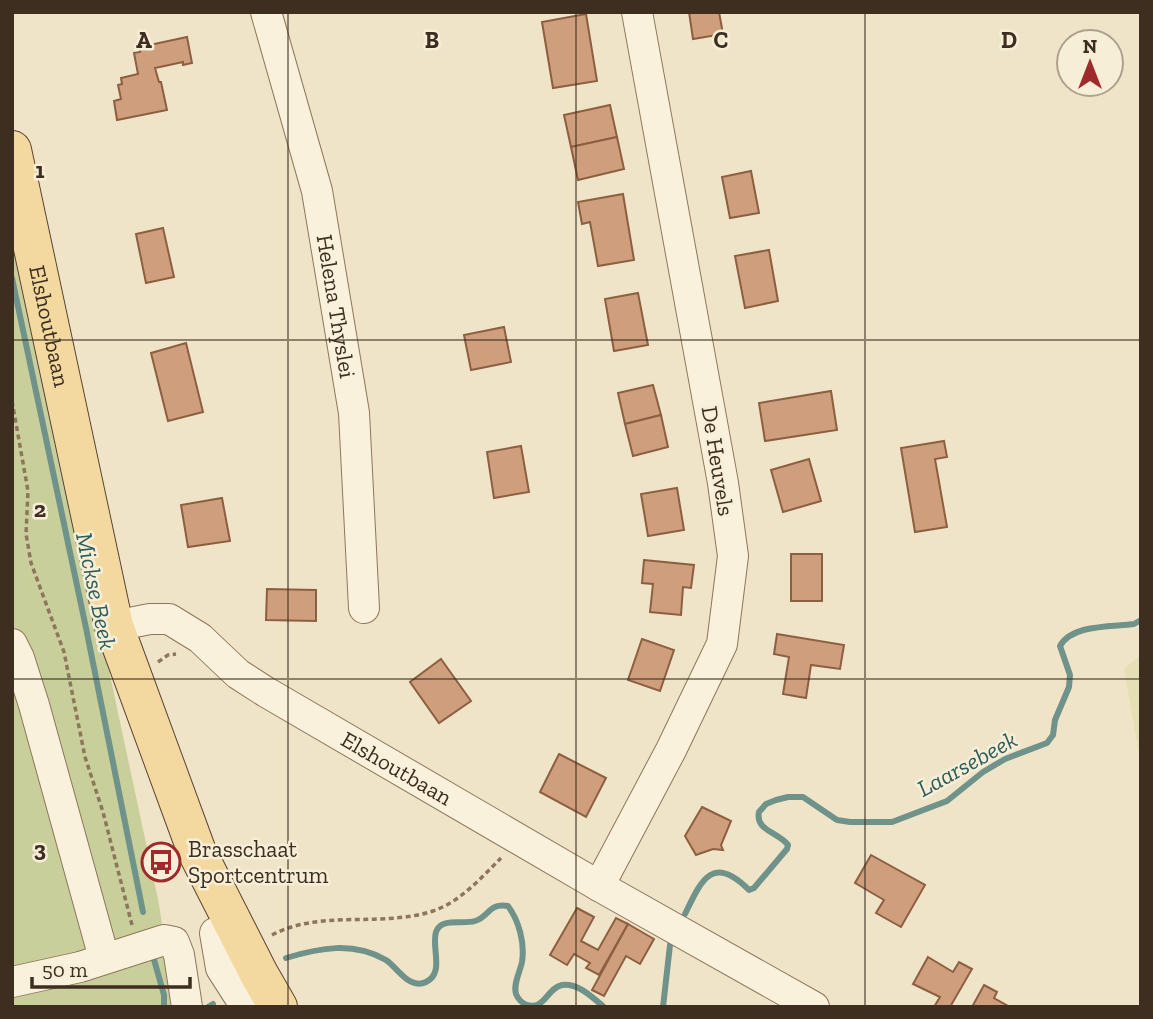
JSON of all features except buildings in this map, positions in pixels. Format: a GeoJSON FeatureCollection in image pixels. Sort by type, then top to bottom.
{"type":"FeatureCollection","features":[{"type":"Feature","properties":{"kind":"main road","name":"Elshoutbaan"},"geometry":{"type":"LineString","coordinates":[[12,150],[114,626],[197,852],[278,1007]]}},
{"type":"Feature","properties":{"kind":"main road","name":"Elshoutbaan"},"geometry":{"type":"LineString","coordinates":[[114,626],[116,666],[150,783],[215,933],[256,1007]]}},
{"type":"Feature","properties":{"kind":"street","name":"Helena Thyslei"},"geometry":{"type":"LineString","coordinates":[[266,12],[317,191],[352,400],[364,608]]}},
{"type":"Feature","properties":{"kind":"street","name":"De Heuvels"},"geometry":{"type":"LineString","coordinates":[[599,886],[671,750],[722,644],[733,556],[723,483],[637,12]]}},
{"type":"Feature","properties":{"kind":"street","name":"Elshoutbaan"},"geometry":{"type":"LineString","coordinates":[[114,626],[150,619],[169,620],[186,628],[238,674],[266,692],[599,886],[814,1007]]}},
{"type":"Feature","properties":{"kind":"street"},"geometry":{"type":"LineString","coordinates":[[12,644],[34,705],[104,958]]}},
{"type":"Feature","properties":{"kind":"street"},"geometry":{"type":"LineString","coordinates":[[215,933],[220,968],[246,1007]]}},
{"type":"Feature","properties":{"kind":"street"},"geometry":{"type":"LineString","coordinates":[[12,982],[80,967],[164,940],[174,942],[179,954],[187,1007]]}},
{"type":"Feature","properties":{"kind":"path"},"geometry":{"type":"LineString","coordinates":[[12,401],[28,491],[26,534],[31,562],[64,652],[85,757],[103,812],[132,925]]}},
{"type":"Feature","properties":{"kind":"path"},"geometry":{"type":"LineString","coordinates":[[263,940],[296,924],[396,920],[434,911],[456,900],[520,840]]}},
{"type":"Feature","properties":{"kind":"shaded area"},"geometry":{"type":"Polygon","coordinates":[[[1141,655],[1141,764],[1124,669],[1141,655]]]}},
{"type":"Feature","properties":{"kind":"green space"},"geometry":{"type":"Polygon","coordinates":[[[12,217],[159,904],[174,1007],[12,1007],[12,217]]]}},
{"type":"Feature","properties":{"kind":"waterway","name":"Mickse Beek"},"geometry":{"type":"LineString","coordinates":[[12,278],[143,912]]}},
{"type":"Feature","properties":{"kind":"waterway","name":"Laarsebeek"},"geometry":{"type":"LineString","coordinates":[[685,914],[697,891],[709,876],[726,874],[749,890],[754,888],[787,849],[788,845],[761,823],[759,812],[766,804],[788,797],[803,797],[837,820],[892,822],[947,801],[983,772],[1005,759],[1047,743],[1053,735],[1055,720],[1069,687],[1070,675],[1060,646],[1066,639],[1083,630],[1134,624],[1141,620]]}},
{"type":"Feature","properties":{"kind":"waterway","name":"Laarsebeek"},"geometry":{"type":"LineString","coordinates":[[286,958],[323,949],[361,950],[386,960],[409,981],[420,984],[432,978],[435,972],[435,938],[439,927],[447,923],[475,921],[497,906],[508,906],[522,940],[522,962],[515,986],[520,1001],[533,1006],[542,1002],[557,987],[568,985],[584,992],[604,1007]]}},
{"type":"Feature","properties":{"kind":"waterway","name":"Laarsebeek"},"geometry":{"type":"LineString","coordinates":[[663,1007],[670,945]]}},
{"type":"Feature","properties":{"kind":"waterway","name":"Mickse Beek"},"geometry":{"type":"LineString","coordinates":[[153,956],[164,995],[164,1007]]}},
{"type":"Feature","properties":{"kind":"waterway","name":"Laarsebeek"},"geometry":{"type":"LineString","coordinates":[[208,1007],[213,1004]]}},
{"type":"Feature","properties":{"kind":"place","name":"Brasschaat Sportcentrum"},"geometry":{"type":"Point","coordinates":[161,862]}}]}
